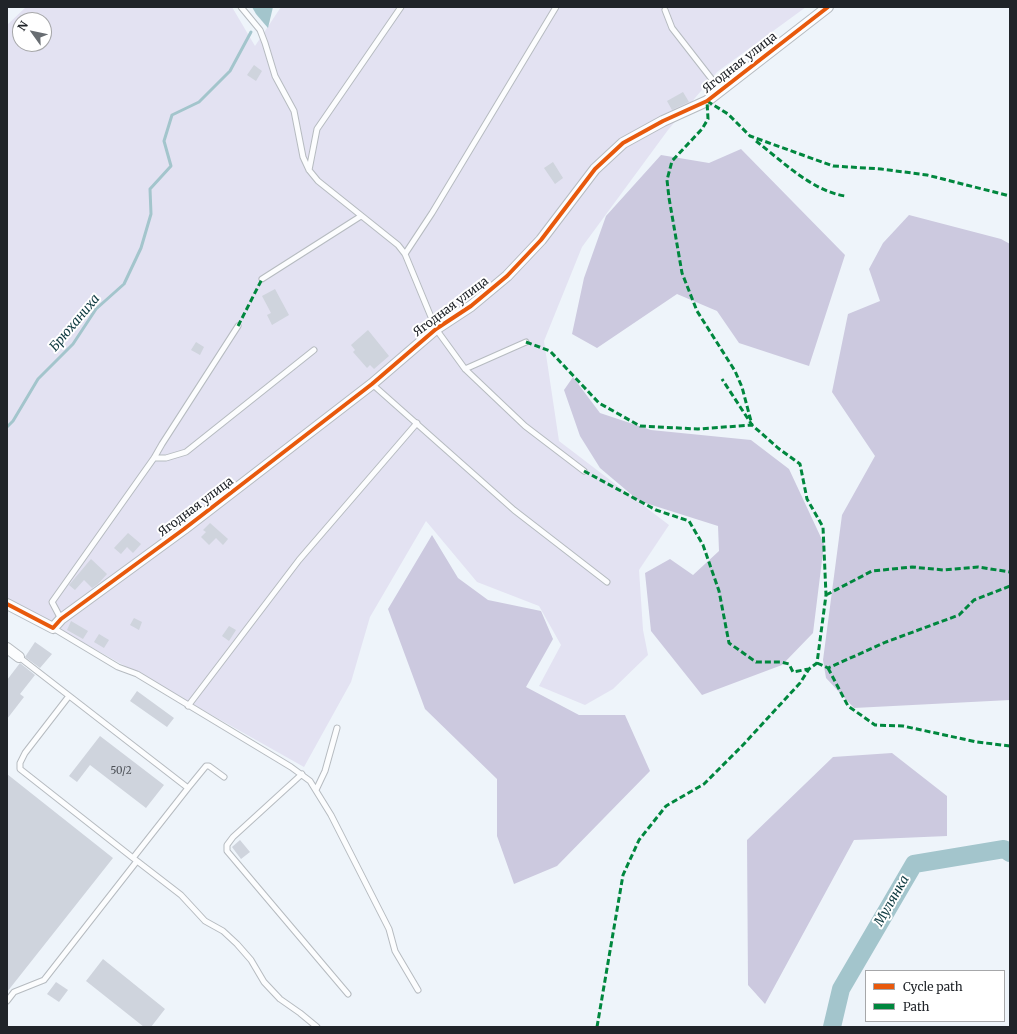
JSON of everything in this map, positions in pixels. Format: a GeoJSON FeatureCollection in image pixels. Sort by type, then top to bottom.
{"type":"FeatureCollection","features":[{"type":"Feature","properties":{"kind":"street","name":"Ягодная улица"},"geometry":{"type":"LineString","coordinates":[[53,628],[61,618],[184,529],[372,384],[436,329],[470,306],[507,276],[541,240],[595,169],[623,143],[663,120],[707,101],[828,7]]}},
{"type":"Feature","properties":{"kind":"street"},"geometry":{"type":"LineString","coordinates":[[7,604],[53,628]]}},
{"type":"Feature","properties":{"kind":"street"},"geometry":{"type":"LineString","coordinates":[[7,648],[19,657]]}},
{"type":"Feature","properties":{"kind":"lane"},"geometry":{"type":"LineString","coordinates":[[241,7],[260,30],[275,76],[294,111],[303,158],[309,170],[318,182],[398,245],[405,254],[436,329],[465,369],[525,426],[584,471]]}},
{"type":"Feature","properties":{"kind":"lane"},"geometry":{"type":"LineString","coordinates":[[309,170],[317,129],[401,7]]}},
{"type":"Feature","properties":{"kind":"lane"},"geometry":{"type":"LineString","coordinates":[[405,254],[432,213],[556,7]]}},
{"type":"Feature","properties":{"kind":"lane"},"geometry":{"type":"LineString","coordinates":[[666,10],[672,28],[721,91]]}},
{"type":"Feature","properties":{"kind":"lane"},"geometry":{"type":"LineString","coordinates":[[262,279],[361,216]]}},
{"type":"Feature","properties":{"kind":"lane"},"geometry":{"type":"LineString","coordinates":[[61,618],[52,602],[154,458],[238,326]]}},
{"type":"Feature","properties":{"kind":"lane"},"geometry":{"type":"LineString","coordinates":[[465,369],[526,342]]}},
{"type":"Feature","properties":{"kind":"lane"},"geometry":{"type":"LineString","coordinates":[[154,458],[166,458],[186,452],[314,350]]}},
{"type":"Feature","properties":{"kind":"lane"},"geometry":{"type":"LineString","coordinates":[[372,384],[514,510],[607,582]]}},
{"type":"Feature","properties":{"kind":"lane"},"geometry":{"type":"LineString","coordinates":[[188,706],[299,560],[417,423]]}},
{"type":"Feature","properties":{"kind":"lane"},"geometry":{"type":"LineString","coordinates":[[53,628],[118,667],[137,674],[302,774],[310,781],[331,815],[389,929],[395,951],[418,990]]}},
{"type":"Feature","properties":{"kind":"lane"},"geometry":{"type":"LineString","coordinates":[[19,657],[188,788]]}},
{"type":"Feature","properties":{"kind":"lane"},"geometry":{"type":"LineString","coordinates":[[69,696],[25,753],[20,763],[20,769],[181,895],[205,921],[223,931],[238,944],[251,960],[269,988],[280,999],[300,1012],[317,1027]]}},
{"type":"Feature","properties":{"kind":"lane"},"geometry":{"type":"LineString","coordinates":[[316,790],[326,771],[337,728]]}},
{"type":"Feature","properties":{"kind":"lane"},"geometry":{"type":"LineString","coordinates":[[7,1001],[14,992],[44,980],[206,766],[210,766],[224,777]]}},
{"type":"Feature","properties":{"kind":"lane"},"geometry":{"type":"LineString","coordinates":[[302,774],[233,837],[227,845],[227,851],[348,994]]}},
{"type":"Feature","properties":{"kind":"shaded area"},"geometry":{"type":"Polygon","coordinates":[[[26,7],[232,7],[255,46],[281,7],[806,7],[717,72],[668,130],[582,247],[544,341],[559,441],[669,525],[639,570],[643,630],[648,655],[613,689],[585,705],[539,686],[561,645],[539,606],[477,582],[426,521],[370,617],[351,682],[304,767],[7,600],[7,25],[12,20],[12,52],[52,52],[52,12],[21,12],[26,7]]]}},
{"type":"Feature","properties":{"kind":"shaded area"},"geometry":{"type":"Polygon","coordinates":[[[252,7],[273,7],[268,28],[256,14],[252,7]]]}},
{"type":"Feature","properties":{"kind":"shaded area"},"geometry":{"type":"Polygon","coordinates":[[[741,149],[845,255],[809,366],[739,343],[717,311],[677,294],[597,348],[572,334],[584,278],[606,216],[661,155],[709,163],[741,149]]]}},
{"type":"Feature","properties":{"kind":"shaded area"},"geometry":{"type":"Polygon","coordinates":[[[909,215],[1001,239],[1010,244],[1010,700],[854,708],[826,678],[823,660],[842,515],[875,456],[832,392],[848,314],[880,301],[869,269],[883,243],[909,215]]]}},
{"type":"Feature","properties":{"kind":"shaded area"},"geometry":{"type":"Polygon","coordinates":[[[573,377],[600,413],[651,430],[751,440],[789,469],[824,544],[813,633],[782,665],[702,695],[651,631],[645,573],[670,559],[693,575],[719,551],[718,526],[639,501],[600,468],[580,436],[564,390],[573,377]]]}},
{"type":"Feature","properties":{"kind":"shaded area"},"geometry":{"type":"Polygon","coordinates":[[[432,535],[458,578],[488,600],[541,611],[553,639],[526,687],[579,715],[625,715],[650,771],[557,866],[514,884],[497,836],[497,779],[425,709],[388,609],[432,535]]]}},
{"type":"Feature","properties":{"kind":"shaded area"},"geometry":{"type":"Polygon","coordinates":[[[892,753],[947,796],[947,836],[854,840],[765,1004],[748,985],[747,840],[833,757],[892,753]]]}},
{"type":"Feature","properties":{"kind":"building"},"geometry":{"type":"Polygon","coordinates":[[[254,65],[262,71],[256,81],[247,75],[254,65]]]}},
{"type":"Feature","properties":{"kind":"building"},"geometry":{"type":"Polygon","coordinates":[[[683,92],[689,102],[672,110],[667,101],[683,92]]]}},
{"type":"Feature","properties":{"kind":"building"},"geometry":{"type":"Polygon","coordinates":[[[553,162],[563,178],[555,184],[544,168],[553,162]]]}},
{"type":"Feature","properties":{"kind":"building"},"geometry":{"type":"Polygon","coordinates":[[[275,289],[289,315],[272,325],[267,315],[271,313],[262,296],[275,289]]]}},
{"type":"Feature","properties":{"kind":"building"},"geometry":{"type":"Polygon","coordinates":[[[368,330],[389,356],[374,369],[370,365],[367,368],[353,352],[355,350],[351,345],[368,330]]]}},
{"type":"Feature","properties":{"kind":"building"},"geometry":{"type":"Polygon","coordinates":[[[196,342],[204,347],[200,355],[191,350],[196,342]]]}},
{"type":"Feature","properties":{"kind":"building"},"geometry":{"type":"Polygon","coordinates":[[[210,523],[228,539],[223,545],[216,538],[209,545],[201,537],[206,532],[203,530],[210,523]]]}},
{"type":"Feature","properties":{"kind":"building"},"geometry":{"type":"Polygon","coordinates":[[[128,533],[141,544],[133,553],[127,547],[121,554],[114,548],[128,533]]]}},
{"type":"Feature","properties":{"kind":"building"},"geometry":{"type":"Polygon","coordinates":[[[91,559],[107,574],[92,588],[84,580],[75,590],[69,585],[91,559]]]}},
{"type":"Feature","properties":{"kind":"building"},"geometry":{"type":"Polygon","coordinates":[[[134,618],[142,622],[139,630],[130,625],[134,618]]]}},
{"type":"Feature","properties":{"kind":"building"},"geometry":{"type":"Polygon","coordinates":[[[71,621],[88,631],[83,639],[67,630],[71,621]]]}},
{"type":"Feature","properties":{"kind":"building"},"geometry":{"type":"Polygon","coordinates":[[[229,626],[236,630],[229,641],[222,636],[229,626]]]}},
{"type":"Feature","properties":{"kind":"building"},"geometry":{"type":"Polygon","coordinates":[[[99,634],[109,640],[104,648],[94,642],[99,634]]]}},
{"type":"Feature","properties":{"kind":"building"},"geometry":{"type":"Polygon","coordinates":[[[35,642],[52,654],[40,668],[25,657],[35,642]]]}},
{"type":"Feature","properties":{"kind":"building"},"geometry":{"type":"Polygon","coordinates":[[[20,663],[35,675],[20,694],[24,697],[7,719],[7,680],[20,663]]]}},
{"type":"Feature","properties":{"kind":"building"},"geometry":{"type":"Polygon","coordinates":[[[137,691],[174,718],[167,727],[130,701],[137,691]]]}},
{"type":"Feature","properties":{"kind":"building"},"geometry":{"type":"Polygon","coordinates":[[[100,736],[164,785],[146,808],[90,765],[77,782],[69,776],[100,736]]]}},
{"type":"Feature","properties":{"kind":"building"},"geometry":{"type":"Polygon","coordinates":[[[7,774],[113,858],[7,992],[7,774]]]}},
{"type":"Feature","properties":{"kind":"building"},"geometry":{"type":"Polygon","coordinates":[[[240,840],[250,852],[241,859],[232,847],[240,840]]]}},
{"type":"Feature","properties":{"kind":"building"},"geometry":{"type":"Polygon","coordinates":[[[103,959],[165,1009],[151,1027],[144,1027],[86,981],[103,959]]]}},
{"type":"Feature","properties":{"kind":"building"},"geometry":{"type":"Polygon","coordinates":[[[56,982],[68,990],[59,1002],[47,994],[56,982]]]}},
{"type":"Feature","properties":{"kind":"waterway","name":"Брюханиха"},"geometry":{"type":"LineString","coordinates":[[7,427],[13,421],[38,379],[73,344],[96,309],[124,284],[141,248],[151,214],[150,189],[171,166],[164,141],[172,115],[199,102],[230,71],[251,32]]}},
{"type":"Feature","properties":{"kind":"waterway","name":"Мулянка"},"geometry":{"type":"LineString","coordinates":[[832,1027],[841,989],[914,864],[1004,849],[1010,853]]}},
{"type":"Feature","properties":{"kind":"marked path"},"geometry":{"type":"LineString","coordinates":[[707,101],[728,114],[750,136],[833,166],[881,169],[927,175],[1010,196]]}},
{"type":"Feature","properties":{"kind":"marked path"},"geometry":{"type":"LineString","coordinates":[[526,342],[550,351],[599,403],[640,426],[698,429],[752,425],[742,387],[735,371],[697,311],[682,273],[669,198],[667,180],[672,161],[702,129],[708,119],[707,101]]}},
{"type":"Feature","properties":{"kind":"marked path"},"geometry":{"type":"LineString","coordinates":[[756,141],[809,182],[833,193],[845,196]]}},
{"type":"Feature","properties":{"kind":"marked path"},"geometry":{"type":"LineString","coordinates":[[238,326],[262,279]]}},
{"type":"Feature","properties":{"kind":"marked path"},"geometry":{"type":"LineString","coordinates":[[597,1027],[623,875],[639,840],[666,806],[704,784],[742,746],[800,683],[809,669],[817,663],[826,595],[823,527],[807,499],[800,464],[778,448],[752,425],[722,379]]}},
{"type":"Feature","properties":{"kind":"marked path"},"geometry":{"type":"LineString","coordinates":[[584,471],[656,510],[689,521],[703,545],[719,591],[729,643],[756,662],[781,662],[789,664],[793,672],[809,669]]}},
{"type":"Feature","properties":{"kind":"marked path"},"geometry":{"type":"LineString","coordinates":[[826,595],[872,571],[912,567],[944,570],[978,567],[1010,572]]}},
{"type":"Feature","properties":{"kind":"marked path"},"geometry":{"type":"LineString","coordinates":[[817,663],[828,668],[886,642],[959,615],[974,600],[1010,586]]}},
{"type":"Feature","properties":{"kind":"marked path"},"geometry":{"type":"LineString","coordinates":[[828,668],[848,706],[875,725],[903,726],[977,742],[1010,746]]}},
{"type":"Feature","properties":{"kind":"cycle path"},"geometry":{"type":"LineString","coordinates":[[7,604],[53,628],[61,619],[184,529],[372,384],[436,329],[471,306],[507,276],[541,240],[595,169],[623,143],[663,121],[707,101],[828,7]]}}]}
